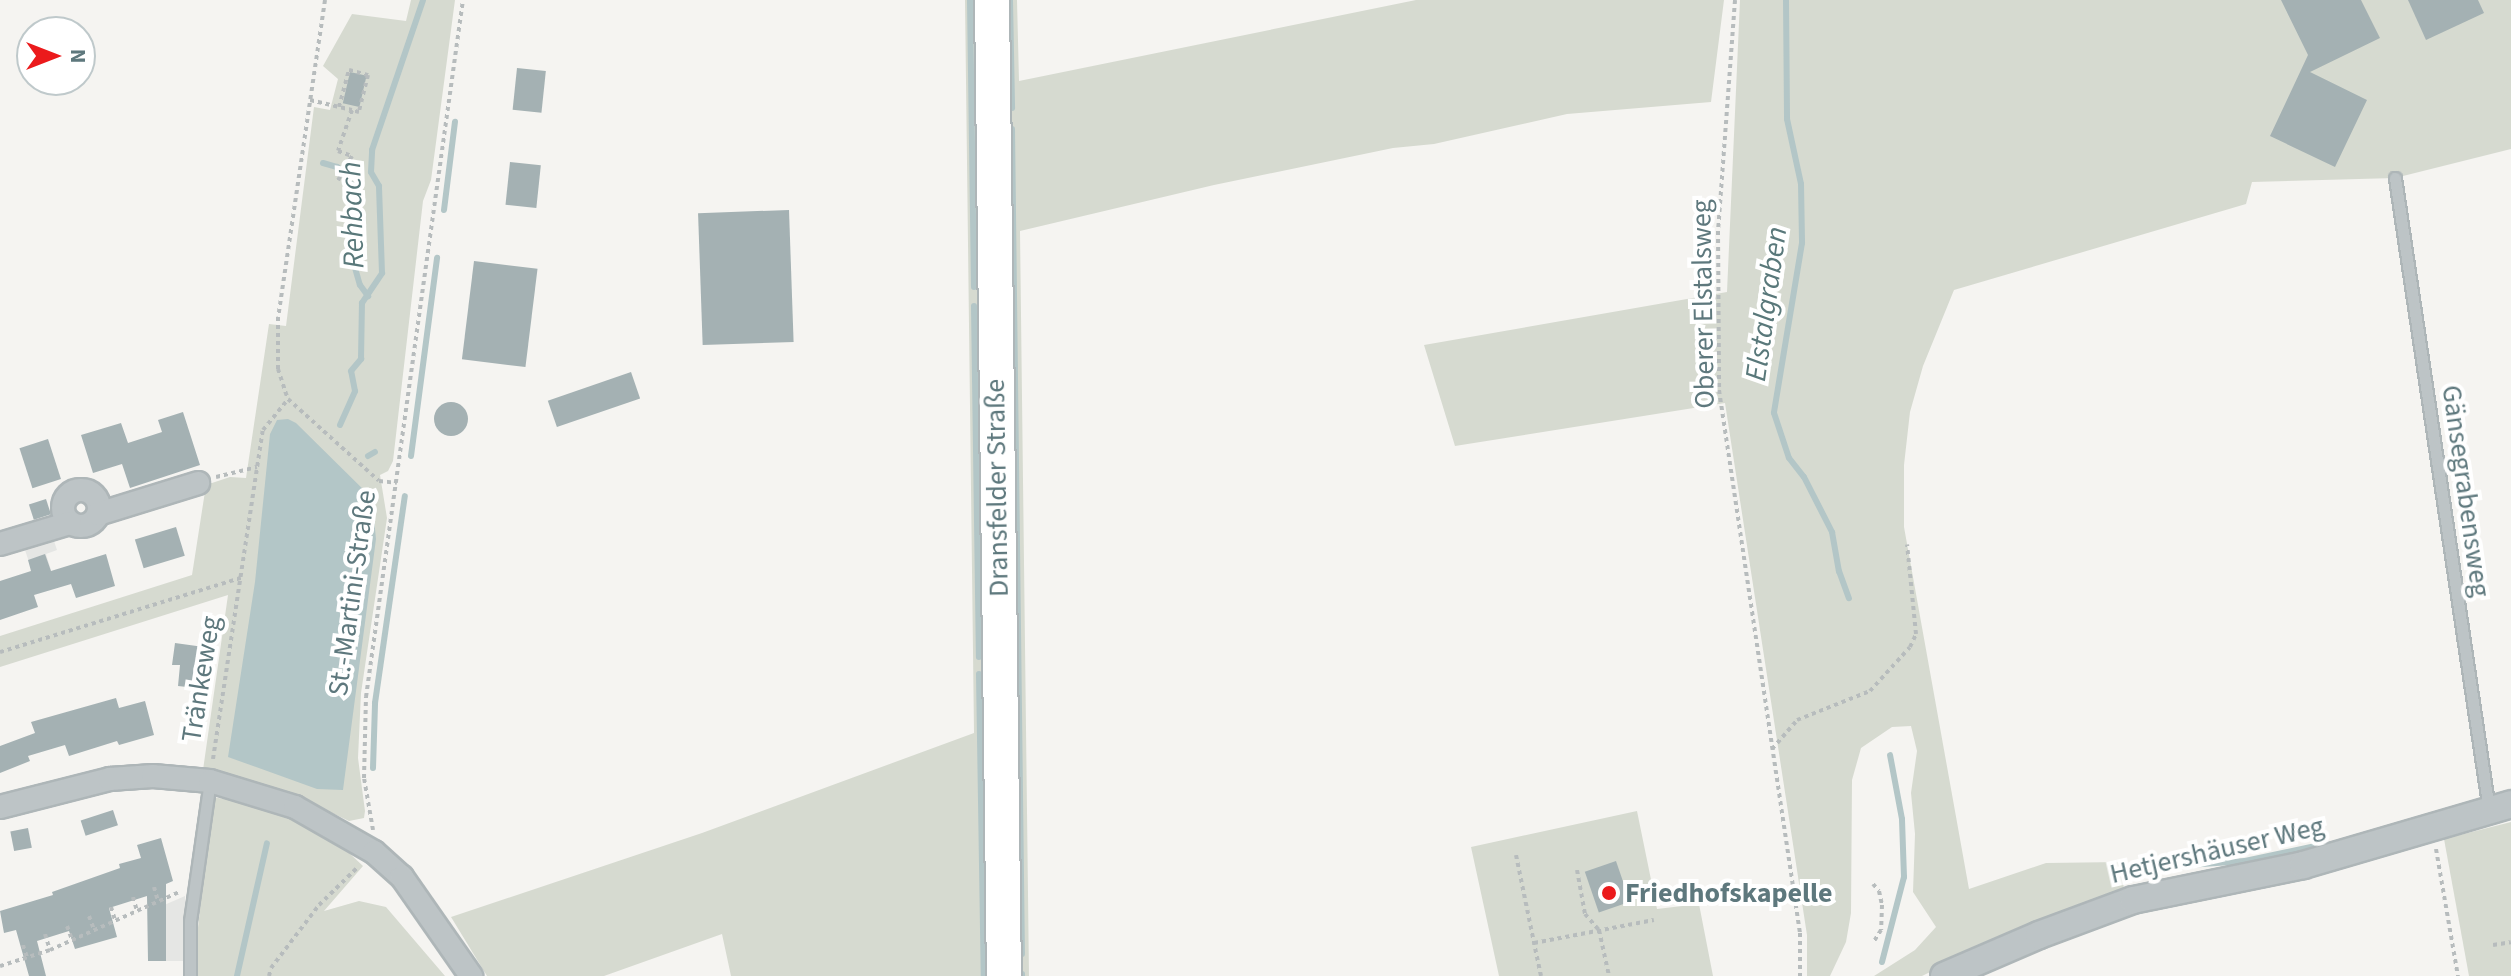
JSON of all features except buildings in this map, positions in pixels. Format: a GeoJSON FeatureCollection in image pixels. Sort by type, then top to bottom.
{"type":"FeatureCollection","features":[{"type":"Feature","properties":{"kind":"main road","name":"Dransfelder Straße"},"geometry":{"type":"LineString","coordinates":[[992,0],[1004,976]]}},
{"type":"Feature","properties":{"kind":"street"},"geometry":{"type":"LineString","coordinates":[[0,544],[70,523],[86,525],[98,514],[198,483]]}},
{"type":"Feature","properties":{"kind":"street"},"geometry":{"type":"LineString","coordinates":[[70,523],[63,513],[63,502],[75,491],[92,493],[98,503],[98,514]]}},
{"type":"Feature","properties":{"kind":"street"},"geometry":{"type":"LineString","coordinates":[[0,807],[110,779],[171,776],[210,781],[295,807],[374,852],[402,877],[471,976]]}},
{"type":"Feature","properties":{"kind":"street","name":"Hetjershäuser Weg"},"geometry":{"type":"LineString","coordinates":[[1944,976],[2039,935],[2133,900],[2303,865],[2500,808]]}},
{"type":"Feature","properties":{"kind":"lane","name":"Gänsegrabensweg"},"geometry":{"type":"LineString","coordinates":[[2395,178],[2500,808]]}},
{"type":"Feature","properties":{"kind":"lane","name":"Tränkeweg"},"geometry":{"type":"LineString","coordinates":[[190,976],[190,921],[210,781]]}},
{"type":"Feature","properties":{"kind":"path"},"geometry":{"type":"LineString","coordinates":[[325,0],[278,317],[278,369],[288,399],[379,481],[397,483]]}},
{"type":"Feature","properties":{"kind":"path","name":"St.-Martini-Straße"},"geometry":{"type":"LineString","coordinates":[[374,852],[373,817],[364,778],[366,697],[463,0]]}},
{"type":"Feature","properties":{"kind":"path","name":"Oberer Elstalsweg"},"geometry":{"type":"LineString","coordinates":[[1735,0],[1718,231],[1719,390],[1800,933],[1800,976]]}},
{"type":"Feature","properties":{"kind":"path"},"geometry":{"type":"LineString","coordinates":[[310,100],[359,112],[368,75],[349,70],[339,107]]}},
{"type":"Feature","properties":{"kind":"path"},"geometry":{"type":"LineString","coordinates":[[338,180],[352,156],[338,151],[352,110]]}},
{"type":"Feature","properties":{"kind":"path","name":"Tränkeweg"},"geometry":{"type":"LineString","coordinates":[[210,781],[263,430],[288,399]]}},
{"type":"Feature","properties":{"kind":"path"},"geometry":{"type":"LineString","coordinates":[[198,483],[257,467]]}},
{"type":"Feature","properties":{"kind":"path"},"geometry":{"type":"LineString","coordinates":[[1772,749],[1797,720],[1870,691],[1910,647],[1916,634],[1907,544]]}},
{"type":"Feature","properties":{"kind":"path"},"geometry":{"type":"LineString","coordinates":[[0,652],[241,578]]}},
{"type":"Feature","properties":{"kind":"path"},"geometry":{"type":"LineString","coordinates":[[2432,827],[2458,976]]}},
{"type":"Feature","properties":{"kind":"path"},"geometry":{"type":"LineString","coordinates":[[269,976],[271,968],[319,905],[374,852]]}},
{"type":"Feature","properties":{"kind":"path"},"geometry":{"type":"LineString","coordinates":[[1516,855],[1541,976]]}},
{"type":"Feature","properties":{"kind":"path"},"geometry":{"type":"LineString","coordinates":[[1577,870],[1585,914],[1599,930],[1609,976]]}},
{"type":"Feature","properties":{"kind":"path"},"geometry":{"type":"LineString","coordinates":[[1873,884],[1879,891],[1882,905],[1881,930],[1874,941]]}},
{"type":"Feature","properties":{"kind":"path"},"geometry":{"type":"LineString","coordinates":[[0,966],[50,950],[194,885]]}},
{"type":"Feature","properties":{"kind":"path"},"geometry":{"type":"LineString","coordinates":[[154,887],[158,901]]}},
{"type":"Feature","properties":{"kind":"path"},"geometry":{"type":"LineString","coordinates":[[133,897],[137,911]]}},
{"type":"Feature","properties":{"kind":"path"},"geometry":{"type":"LineString","coordinates":[[111,907],[115,920]]}},
{"type":"Feature","properties":{"kind":"path"},"geometry":{"type":"LineString","coordinates":[[89,916],[94,930]]}},
{"type":"Feature","properties":{"kind":"path"},"geometry":{"type":"LineString","coordinates":[[1534,943],[1654,920]]}},
{"type":"Feature","properties":{"kind":"path"},"geometry":{"type":"LineString","coordinates":[[67,926],[72,940]]}},
{"type":"Feature","properties":{"kind":"path"},"geometry":{"type":"LineString","coordinates":[[45,934],[50,950]]}},
{"type":"Feature","properties":{"kind":"path"},"geometry":{"type":"LineString","coordinates":[[2493,945],[2511,942]]}},
{"type":"Feature","properties":{"kind":"path"},"geometry":{"type":"LineString","coordinates":[[23,945],[27,957]]}},
{"type":"Feature","properties":{"kind":"shaded area"},"geometry":{"type":"Polygon","coordinates":[[[411,0],[455,0],[431,180],[423,201],[393,461],[388,471],[380,475],[387,518],[361,693],[358,758],[365,811],[364,818],[349,821],[288,792],[203,770],[228,595],[0,667],[0,636],[192,575],[206,485],[230,477],[246,478],[269,324],[286,326],[314,107],[330,110],[338,79],[323,66],[352,14],[406,21],[411,0]]]}},
{"type":"Feature","properties":{"kind":"shaded area"},"geometry":{"type":"Polygon","coordinates":[[[965,0],[979,0],[991,976],[731,976],[722,934],[604,976],[487,976],[451,917],[702,833],[974,733],[965,0]]]}},
{"type":"Feature","properties":{"kind":"shaded area"},"geometry":{"type":"Polygon","coordinates":[[[1004,0],[1017,0],[1019,81],[1416,0],[1724,0],[1711,102],[1567,114],[1434,144],[1393,148],[1214,185],[1020,231],[1029,976],[1015,976],[1004,0]]]}},
{"type":"Feature","properties":{"kind":"shaded area"},"geometry":{"type":"Polygon","coordinates":[[[1740,0],[2511,0],[2511,149],[2395,178],[2252,182],[2246,204],[1954,290],[1923,366],[1910,412],[1904,465],[1904,527],[1969,889],[2046,863],[2121,862],[2124,890],[1985,945],[1922,976],[1874,976],[1915,950],[1936,927],[1913,892],[1915,834],[1911,793],[1917,751],[1911,726],[1892,727],[1861,748],[1852,780],[1851,913],[1846,942],[1830,976],[1807,976],[1807,935],[1725,403],[1455,446],[1424,345],[1727,292],[1740,0]]]}},
{"type":"Feature","properties":{"kind":"shaded area"},"geometry":{"type":"Polygon","coordinates":[[[288,419],[296,423],[372,498],[376,539],[343,790],[317,789],[228,757],[255,582],[270,434],[277,420],[288,419]]]}},
{"type":"Feature","properties":{"kind":"shaded area"},"geometry":{"type":"Polygon","coordinates":[[[52,535],[57,550],[46,554],[51,570],[35,580],[23,544],[52,535]]]}},
{"type":"Feature","properties":{"kind":"shaded area"},"geometry":{"type":"Polygon","coordinates":[[[212,797],[237,801],[289,818],[347,851],[363,866],[324,911],[359,901],[386,907],[445,976],[196,976],[196,946],[212,797]]]}},
{"type":"Feature","properties":{"kind":"shaded area"},"geometry":{"type":"Polygon","coordinates":[[[1637,811],[1657,909],[1699,904],[1713,976],[1499,976],[1471,847],[1637,811]]]}},
{"type":"Feature","properties":{"kind":"shaded area"},"geometry":{"type":"Polygon","coordinates":[[[2511,822],[2511,976],[2469,976],[2444,839],[2511,822]]]}},
{"type":"Feature","properties":{"kind":"shaded area"},"geometry":{"type":"Polygon","coordinates":[[[185,896],[186,961],[148,961],[148,912],[185,896]]]}},
{"type":"Feature","properties":{"kind":"waterway","name":"Rehbach"},"geometry":{"type":"LineString","coordinates":[[340,425],[355,391],[351,371],[361,359],[362,303],[382,273],[379,186],[371,172],[372,150],[423,0]]}},
{"type":"Feature","properties":{"kind":"waterway"},"geometry":{"type":"LineString","coordinates":[[970,0],[974,287]]}},
{"type":"Feature","properties":{"kind":"waterway"},"geometry":{"type":"LineString","coordinates":[[1010,0],[1012,108]]}},
{"type":"Feature","properties":{"kind":"waterway","name":"Elstalgraben"},"geometry":{"type":"LineString","coordinates":[[1786,0],[1787,119],[1801,184],[1802,243],[1774,413],[1789,458],[1804,477],[1832,532],[1839,571],[1849,598]]}},
{"type":"Feature","properties":{"kind":"waterway"},"geometry":{"type":"LineString","coordinates":[[444,210],[455,122]]}},
{"type":"Feature","properties":{"kind":"waterway"},"geometry":{"type":"LineString","coordinates":[[1012,129],[1022,954]]}},
{"type":"Feature","properties":{"kind":"waterway"},"geometry":{"type":"LineString","coordinates":[[323,163],[337,167],[351,184],[351,254],[360,285],[368,296]]}},
{"type":"Feature","properties":{"kind":"waterway"},"geometry":{"type":"LineString","coordinates":[[411,456],[437,258]]}},
{"type":"Feature","properties":{"kind":"waterway"},"geometry":{"type":"LineString","coordinates":[[974,306],[979,657]]}},
{"type":"Feature","properties":{"kind":"waterway"},"geometry":{"type":"LineString","coordinates":[[368,456],[375,452]]}},
{"type":"Feature","properties":{"kind":"waterway"},"geometry":{"type":"LineString","coordinates":[[373,768],[375,703],[405,496]]}},
{"type":"Feature","properties":{"kind":"waterway"},"geometry":{"type":"LineString","coordinates":[[979,674],[984,976]]}},
{"type":"Feature","properties":{"kind":"waterway","name":"Elstalgraben"},"geometry":{"type":"LineString","coordinates":[[1882,962],[1904,877],[1902,819],[1890,755]]}},
{"type":"Feature","properties":{"kind":"waterway","name":"Rehbach"},"geometry":{"type":"LineString","coordinates":[[237,976],[267,843]]}},
{"type":"Feature","properties":{"kind":"waterway"},"geometry":{"type":"LineString","coordinates":[[2188,865],[2245,861],[2320,845]]}},
{"type":"Feature","properties":{"kind":"waterway"},"geometry":{"type":"LineString","coordinates":[[2123,869],[2167,867]]}},
{"type":"Feature","properties":{"kind":"place","name":"Friedhofskapelle"},"geometry":{"type":"Point","coordinates":[1609,893]}}]}
